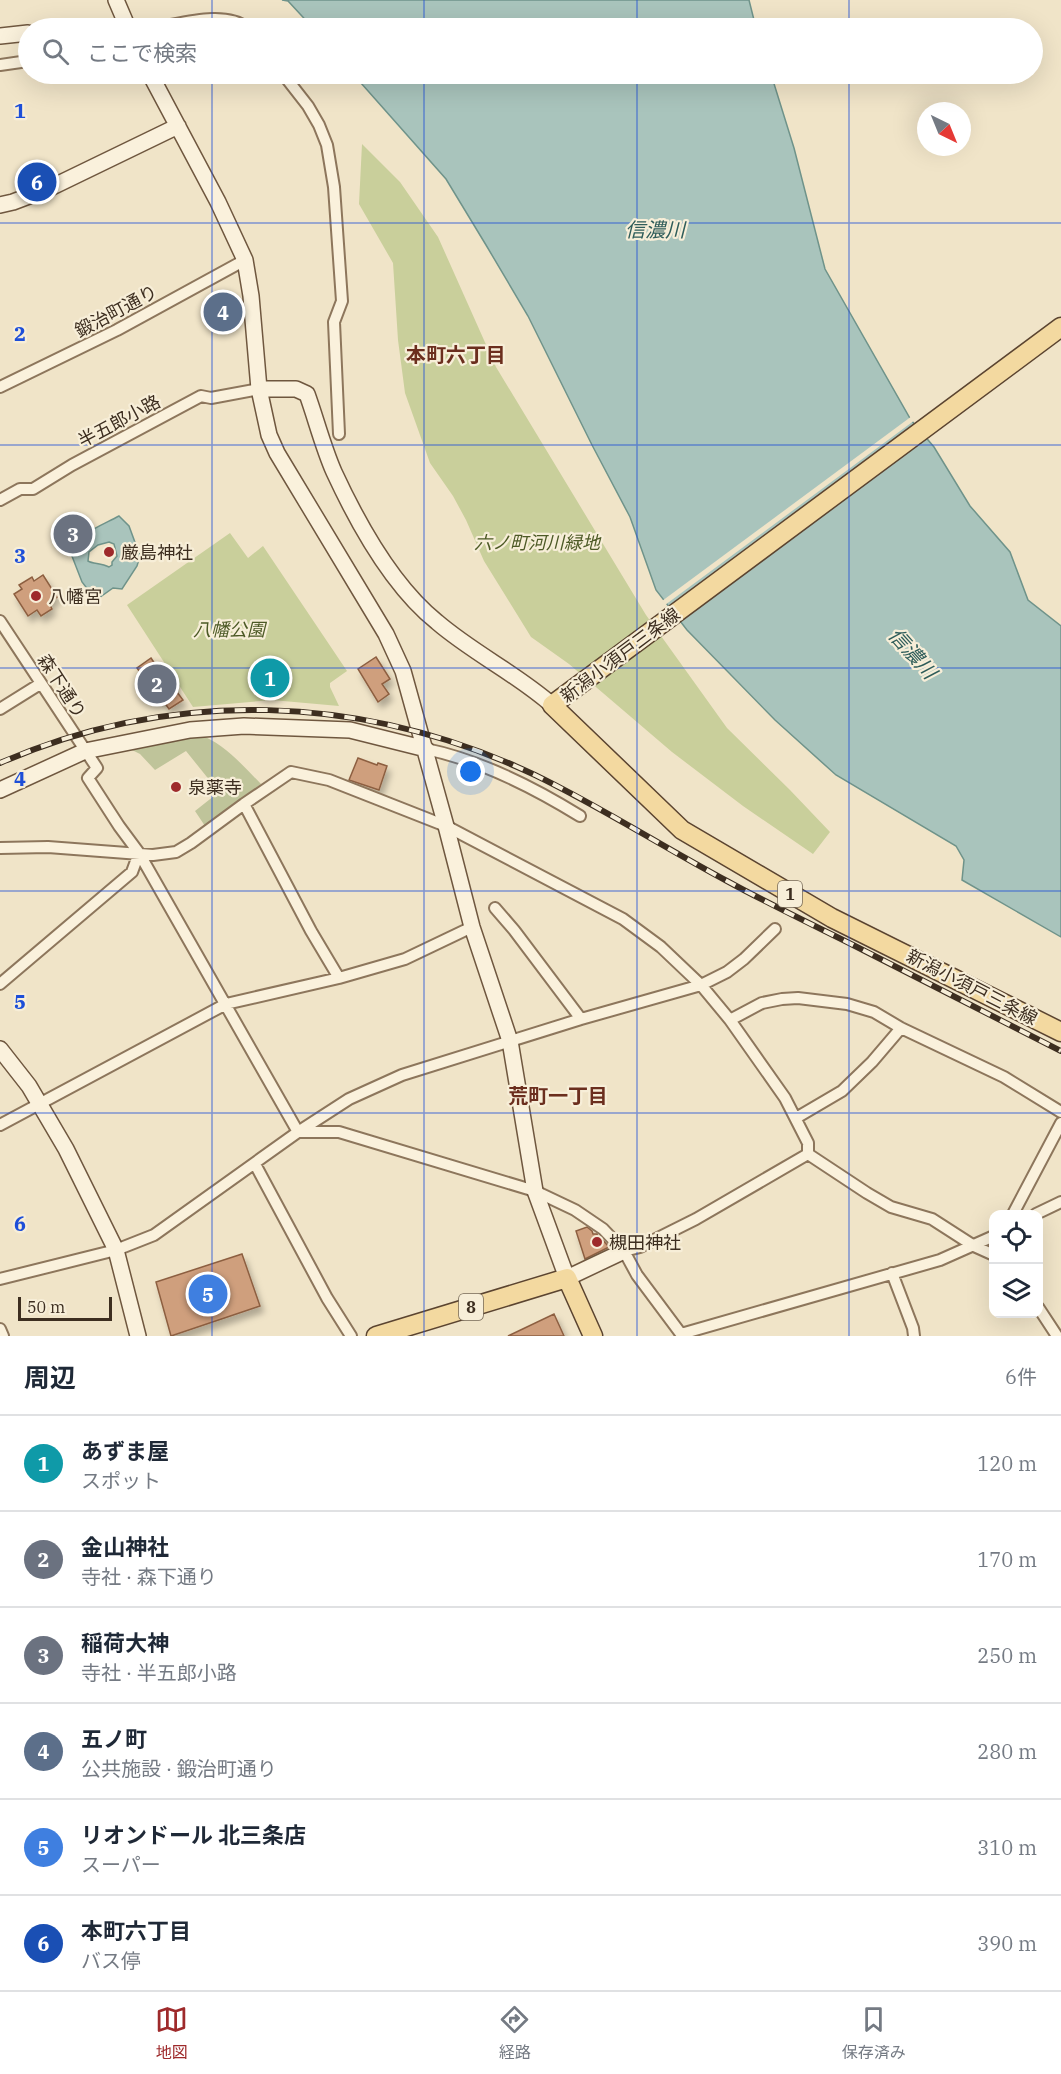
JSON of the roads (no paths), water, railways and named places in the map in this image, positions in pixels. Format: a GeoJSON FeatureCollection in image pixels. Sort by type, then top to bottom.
{"type":"FeatureCollection","features":[{"type":"Feature","properties":{"kind":"main road","name":"新潟小須戸三条線"},"geometry":{"type":"LineString","coordinates":[[1061,327],[1004,372],[557,701],[682,830],[832,918],[1061,1032]]}},
{"type":"Feature","properties":{"kind":"main road","name":"8"},"geometry":{"type":"LineString","coordinates":[[376,1336],[567,1278]]}},
{"type":"Feature","properties":{"kind":"main road"},"geometry":{"type":"LineString","coordinates":[[567,1278],[593,1336]]}},
{"type":"Feature","properties":{"kind":"street"},"geometry":{"type":"LineString","coordinates":[[116,0],[123,18]]}},
{"type":"Feature","properties":{"kind":"street"},"geometry":{"type":"LineString","coordinates":[[0,36],[18,34]]}},
{"type":"Feature","properties":{"kind":"street"},"geometry":{"type":"LineString","coordinates":[[0,65],[18,62]]}},
{"type":"Feature","properties":{"kind":"street"},"geometry":{"type":"LineString","coordinates":[[155,84],[218,202],[245,260],[251,296],[259,389],[269,435],[277,453],[395,654],[412,698],[472,927],[510,1041],[535,1191],[567,1278],[696,1220],[808,1154]]}},
{"type":"Feature","properties":{"kind":"street"},"geometry":{"type":"LineString","coordinates":[[291,84],[320,125],[330,161],[334,187],[342,301],[334,322],[339,434]]}},
{"type":"Feature","properties":{"kind":"street"},"geometry":{"type":"LineString","coordinates":[[0,205],[50,188],[178,126]]}},
{"type":"Feature","properties":{"kind":"street","name":"鍛治町通り"},"geometry":{"type":"LineString","coordinates":[[0,387],[117,330],[245,260]]}},
{"type":"Feature","properties":{"kind":"street"},"geometry":{"type":"LineString","coordinates":[[259,389],[296,389],[306,394],[334,471],[360,521],[408,595],[437,622],[505,672],[557,701]]}},
{"type":"Feature","properties":{"kind":"street","name":"半五郎小路"},"geometry":{"type":"LineString","coordinates":[[0,500],[20,489],[33,489],[72,465],[201,396],[211,398],[259,389]]}},
{"type":"Feature","properties":{"kind":"street","name":"森下通り"},"geometry":{"type":"LineString","coordinates":[[1,624],[97,768],[87,778],[138,853]]}},
{"type":"Feature","properties":{"kind":"street"},"geometry":{"type":"LineString","coordinates":[[0,709],[40,684]]}},
{"type":"Feature","properties":{"kind":"street"},"geometry":{"type":"LineString","coordinates":[[0,790],[85,751],[190,730],[244,726],[350,730],[454,755],[502,775],[580,816]]}},
{"type":"Feature","properties":{"kind":"street"},"geometry":{"type":"LineString","coordinates":[[0,848],[48,847],[153,855],[176,852],[291,772],[329,780],[446,826],[622,919],[662,947],[701,985],[730,1020],[785,1098],[808,1143],[808,1154]]}},
{"type":"Feature","properties":{"kind":"street"},"geometry":{"type":"LineString","coordinates":[[244,804],[311,931],[339,978]]}},
{"type":"Feature","properties":{"kind":"street"},"geometry":{"type":"LineString","coordinates":[[0,984],[132,872],[138,853]]}},
{"type":"Feature","properties":{"kind":"street"},"geometry":{"type":"LineString","coordinates":[[138,853],[298,1132]]}},
{"type":"Feature","properties":{"kind":"street"},"geometry":{"type":"LineString","coordinates":[[495,908],[581,1019]]}},
{"type":"Feature","properties":{"kind":"street"},"geometry":{"type":"LineString","coordinates":[[0,1125],[226,1004],[339,978],[405,959],[472,927]]}},
{"type":"Feature","properties":{"kind":"street"},"geometry":{"type":"LineString","coordinates":[[0,1279],[116,1250],[154,1235],[298,1132],[349,1099],[402,1075],[581,1019],[701,985],[736,966],[776,928]]}},
{"type":"Feature","properties":{"kind":"street"},"geometry":{"type":"LineString","coordinates":[[730,1020],[762,1003],[798,998],[847,1004],[874,1012],[901,1028],[1004,1077],[1061,1112]]}},
{"type":"Feature","properties":{"kind":"street"},"geometry":{"type":"LineString","coordinates":[[796,1118],[842,1091],[872,1062],[901,1028]]}},
{"type":"Feature","properties":{"kind":"street"},"geometry":{"type":"LineString","coordinates":[[0,1049],[29,1086],[66,1149],[116,1250],[138,1336]]}},
{"type":"Feature","properties":{"kind":"street"},"geometry":{"type":"LineString","coordinates":[[1016,1210],[1061,1123]]}},
{"type":"Feature","properties":{"kind":"street"},"geometry":{"type":"LineString","coordinates":[[298,1132],[339,1132],[535,1191],[575,1210],[603,1229],[624,1251],[637,1275],[685,1335],[747,1314],[940,1260],[989,1238]]}},
{"type":"Feature","properties":{"kind":"street"},"geometry":{"type":"LineString","coordinates":[[808,1154],[867,1194],[891,1207],[932,1219],[989,1253]]}},
{"type":"Feature","properties":{"kind":"street"},"geometry":{"type":"LineString","coordinates":[[255,1164],[327,1298],[351,1336]]}},
{"type":"Feature","properties":{"kind":"street"},"geometry":{"type":"LineString","coordinates":[[1043,1211],[1061,1202]]}},
{"type":"Feature","properties":{"kind":"street"},"geometry":{"type":"LineString","coordinates":[[892,1273],[914,1336]]}},
{"type":"Feature","properties":{"kind":"street"},"geometry":{"type":"LineString","coordinates":[[1043,1315],[1057,1336]]}},
{"type":"Feature","properties":{"kind":"street"},"geometry":{"type":"LineString","coordinates":[[0,1329],[3,1336]]}},
{"type":"Feature","properties":{"kind":"water"},"geometry":{"type":"Polygon","coordinates":[[[282,0],[749,0],[754,18],[304,18],[288,1],[282,0]]]}},
{"type":"Feature","properties":{"kind":"water","name":"信濃川"},"geometry":{"type":"Polygon","coordinates":[[[362,84],[774,84],[794,148],[825,269],[911,420],[934,447],[970,506],[1010,552],[1028,600],[1061,626],[1061,937],[962,880],[964,860],[956,846],[836,775],[775,720],[687,630],[656,590],[630,517],[528,316],[446,179],[362,84]]]}},
{"type":"Feature","properties":{"kind":"water"},"geometry":{"type":"Polygon","coordinates":[[[119,516],[129,526],[140,556],[137,566],[122,589],[113,588],[96,600],[82,582],[70,551],[85,534],[119,516]],[[109,542],[98,545],[89,552],[88,561],[109,567],[117,556],[114,544],[109,542]]]}},
{"type":"Feature","properties":{"kind":"railway"},"geometry":{"type":"LineString","coordinates":[[0,763],[66,738],[133,721],[201,712],[269,710],[336,716],[404,728],[470,748],[535,775],[584,800],[743,890],[1061,1051]]}},
{"type":"Feature","properties":{"kind":"place","name":"本町六丁目"},"geometry":{"type":"Point","coordinates":[37,182]}},
{"type":"Feature","properties":{"kind":"place","name":"五ノ町"},"geometry":{"type":"Point","coordinates":[223,312]}},
{"type":"Feature","properties":{"kind":"place","name":"稲荷大神"},"geometry":{"type":"Point","coordinates":[73,534]}},
{"type":"Feature","properties":{"kind":"place","name":"厳島神社"},"geometry":{"type":"Point","coordinates":[109,552]}},
{"type":"Feature","properties":{"kind":"place","name":"八幡宮"},"geometry":{"type":"Point","coordinates":[36,596]}},
{"type":"Feature","properties":{"kind":"place","name":"あずま屋"},"geometry":{"type":"Point","coordinates":[270,678]}},
{"type":"Feature","properties":{"kind":"place","name":"金山神社"},"geometry":{"type":"Point","coordinates":[157,684]}},
{"type":"Feature","properties":{"kind":"place","name":"泉薬寺"},"geometry":{"type":"Point","coordinates":[176,787]}},
{"type":"Feature","properties":{"kind":"place","name":"槻田神社"},"geometry":{"type":"Point","coordinates":[597,1242]}},
{"type":"Feature","properties":{"kind":"place","name":"リオンドール 北三条店"},"geometry":{"type":"Point","coordinates":[208,1294]}},
{"type":"Feature","properties":{"kind":"district","name":"本町六丁目"},"geometry":{"type":"Point","coordinates":[456,354]}},
{"type":"Feature","properties":{"kind":"district","name":"荒町一丁目"},"geometry":{"type":"Point","coordinates":[558,1095]}},
{"type":"Feature","properties":{"kind":"park label","name":"六ノ町河川緑地"},"geometry":{"type":"Point","coordinates":[537,542]}},
{"type":"Feature","properties":{"kind":"park label","name":"八幡公園"},"geometry":{"type":"Point","coordinates":[229,629]}}]}
